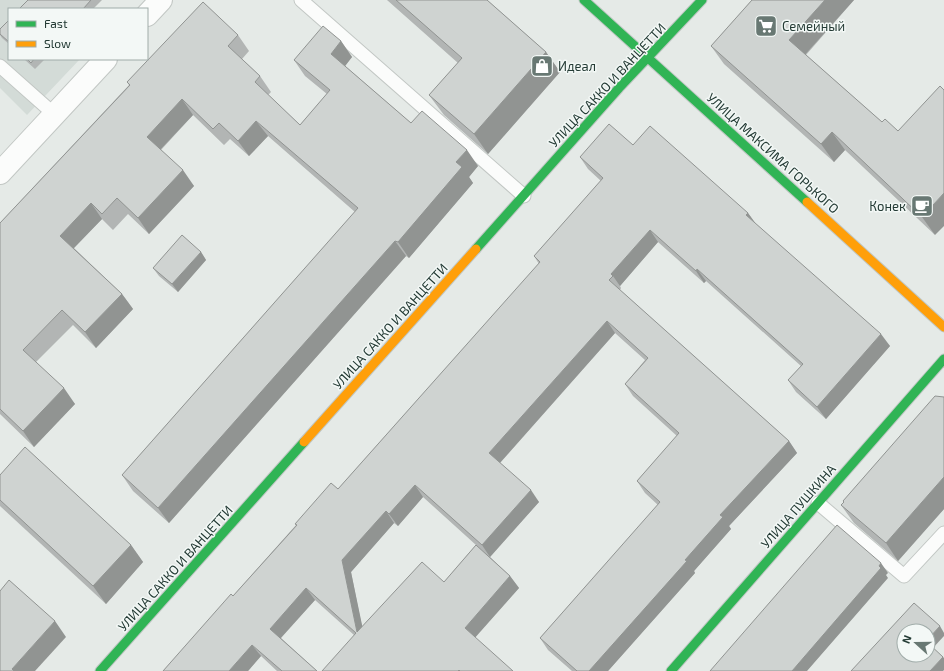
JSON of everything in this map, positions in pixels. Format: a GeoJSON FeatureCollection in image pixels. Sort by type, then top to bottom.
{"type":"FeatureCollection","features":[{"type":"Feature","properties":{"kind":"street"},"geometry":{"type":"LineString","coordinates":[[148,14],[161,0]]}},
{"type":"Feature","properties":{"kind":"street","name":"УЛИЦА МАКСИМА ГОРЬКОГО"},"geometry":{"type":"LineString","coordinates":[[584,0],[944,327]]}},
{"type":"Feature","properties":{"kind":"street","name":"УЛИЦА САККО И ВАНЦЕТТИ"},"geometry":{"type":"LineString","coordinates":[[100,671],[524,196],[702,0]]}},
{"type":"Feature","properties":{"kind":"street"},"geometry":{"type":"LineString","coordinates":[[0,172],[105,60]]}},
{"type":"Feature","properties":{"kind":"street","name":"УЛИЦА ПУШКИНА"},"geometry":{"type":"LineString","coordinates":[[671,671],[944,359]]}},
{"type":"Feature","properties":{"kind":"lane"},"geometry":{"type":"LineString","coordinates":[[301,0],[524,196]]}},
{"type":"Feature","properties":{"kind":"lane"},"geometry":{"type":"LineString","coordinates":[[0,66],[54,114]]}},
{"type":"Feature","properties":{"kind":"lane"},"geometry":{"type":"LineString","coordinates":[[818,503],[904,576],[944,533]]}},
{"type":"Feature","properties":{"kind":"shaded area"},"geometry":{"type":"Polygon","coordinates":[[[0,0],[60,0],[68,8],[8,8],[8,60],[79,60],[27,115],[0,88],[0,0]]]}},
{"type":"Feature","properties":{"kind":"building"},"geometry":{"type":"Polygon","coordinates":[[[28,0],[91,0],[84,8],[20,8],[28,0]]]}},
{"type":"Feature","properties":{"kind":"building"},"geometry":{"type":"Polygon","coordinates":[[[396,0],[487,0],[546,52],[474,134],[429,95],[462,58],[396,0]]]}},
{"type":"Feature","properties":{"kind":"building"},"geometry":{"type":"Polygon","coordinates":[[[752,0],[825,0],[789,40],[882,122],[885,119],[898,131],[940,86],[944,90],[944,193],[922,217],[832,132],[821,144],[711,46],[752,0]]]}},
{"type":"Feature","properties":{"kind":"building"},"geometry":{"type":"Polygon","coordinates":[[[203,2],[238,35],[228,46],[260,76],[255,82],[300,125],[330,90],[294,60],[323,26],[341,41],[331,54],[411,123],[422,111],[467,150],[456,162],[462,167],[398,242],[395,241],[158,508],[122,475],[358,208],[256,121],[238,141],[219,123],[213,129],[182,99],[147,137],[183,170],[138,218],[117,198],[102,214],[91,203],[60,236],[122,294],[85,332],[62,310],[23,350],[64,388],[23,431],[0,409],[0,223],[130,85],[127,82],[203,2]]]}},
{"type":"Feature","properties":{"kind":"building"},"geometry":{"type":"Polygon","coordinates":[[[8,21],[8,41],[0,34],[0,29],[8,21]]]}},
{"type":"Feature","properties":{"kind":"building"},"geometry":{"type":"Polygon","coordinates":[[[609,124],[633,145],[650,126],[748,213],[746,215],[881,334],[817,407],[788,380],[803,364],[697,269],[696,271],[650,230],[611,274],[613,276],[609,280],[789,441],[720,515],[723,517],[685,560],[687,561],[589,671],[577,671],[540,638],[660,502],[637,481],[679,433],[625,384],[648,358],[607,321],[489,453],[531,490],[482,545],[415,485],[389,514],[386,511],[342,560],[357,632],[422,562],[444,582],[476,545],[510,576],[465,628],[513,671],[322,671],[356,633],[306,588],[270,629],[317,671],[282,671],[252,645],[229,671],[163,671],[231,594],[233,596],[297,525],[295,524],[331,483],[338,489],[540,262],[534,256],[603,178],[580,157],[609,124]]]}},
{"type":"Feature","properties":{"kind":"building"},"geometry":{"type":"Polygon","coordinates":[[[182,235],[201,252],[172,284],[153,268],[182,235]]]}},
{"type":"Feature","properties":{"kind":"building"},"geometry":{"type":"Polygon","coordinates":[[[935,396],[944,397],[944,477],[886,543],[841,505],[935,396]]]}},
{"type":"Feature","properties":{"kind":"building"},"geometry":{"type":"Polygon","coordinates":[[[25,447],[131,545],[93,586],[0,500],[0,475],[25,447]]]}},
{"type":"Feature","properties":{"kind":"building"},"geometry":{"type":"Polygon","coordinates":[[[837,525],[881,563],[879,566],[881,568],[792,671],[710,671],[837,525]]]}},
{"type":"Feature","properties":{"kind":"building"},"geometry":{"type":"Polygon","coordinates":[[[9,580],[55,621],[12,669],[14,671],[0,671],[0,591],[9,580]]]}},
{"type":"Feature","properties":{"kind":"building"},"geometry":{"type":"Polygon","coordinates":[[[914,603],[940,626],[936,630],[936,623],[896,623],[896,663],[936,663],[936,650],[943,657],[930,671],[851,671],[914,603]]]}},
{"type":"Feature","properties":{"kind":"traffic: fast"},"geometry":{"type":"LineString","coordinates":[[584,0],[807,202]]}},
{"type":"Feature","properties":{"kind":"traffic: fast"},"geometry":{"type":"LineString","coordinates":[[476,249],[619,88],[702,0]]}},
{"type":"Feature","properties":{"kind":"traffic: fast"},"geometry":{"type":"LineString","coordinates":[[671,671],[944,359]]}},
{"type":"Feature","properties":{"kind":"traffic: fast"},"geometry":{"type":"LineString","coordinates":[[100,671],[304,442]]}},
{"type":"Feature","properties":{"kind":"traffic: slow"},"geometry":{"type":"LineString","coordinates":[[807,202],[944,327]]}},
{"type":"Feature","properties":{"kind":"traffic: slow"},"geometry":{"type":"LineString","coordinates":[[304,442],[476,249]]}},
{"type":"Feature","properties":{"kind":"place","name":"Семейный"},"geometry":{"type":"Point","coordinates":[766,26]}},
{"type":"Feature","properties":{"kind":"place","name":"Идеал"},"geometry":{"type":"Point","coordinates":[542,66]}},
{"type":"Feature","properties":{"kind":"place","name":"Конек"},"geometry":{"type":"Point","coordinates":[922,206]}}]}
